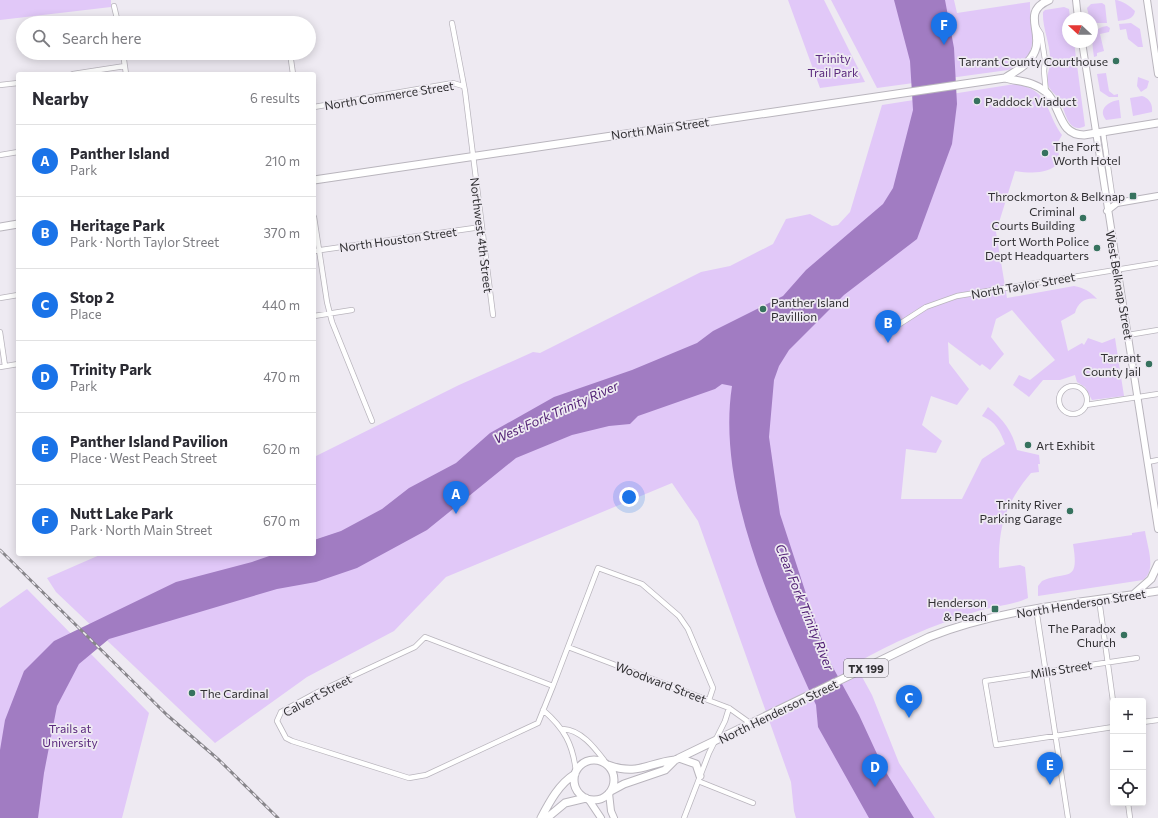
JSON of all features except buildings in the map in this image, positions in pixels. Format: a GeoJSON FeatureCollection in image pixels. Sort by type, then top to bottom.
{"type":"FeatureCollection","features":[{"type":"Feature","properties":{"kind":"main road"},"geometry":{"type":"LineString","coordinates":[[1005,78],[1024,66],[1035,52],[1037,41],[1035,11],[1040,5],[1049,0]]}},
{"type":"Feature","properties":{"kind":"main road"},"geometry":{"type":"LineString","coordinates":[[1076,0],[1077,12]]}},
{"type":"Feature","properties":{"kind":"main road"},"geometry":{"type":"LineString","coordinates":[[1147,0],[1158,74]]}},
{"type":"Feature","properties":{"kind":"main road","name":"West Belknap Street"},"geometry":{"type":"LineString","coordinates":[[1083,48],[1099,133],[1107,211],[1158,529]]}},
{"type":"Feature","properties":{"kind":"main road"},"geometry":{"type":"LineString","coordinates":[[1005,78],[1030,82],[1046,93],[1054,102],[1064,125],[1069,131],[1080,135],[1158,123]]}},
{"type":"Feature","properties":{"kind":"main road","name":"North Main Street"},"geometry":{"type":"LineString","coordinates":[[316,180],[575,140],[1005,78]]}},
{"type":"Feature","properties":{"kind":"main road"},"geometry":{"type":"LineString","coordinates":[[1107,211],[1117,203],[1158,196]]}},
{"type":"Feature","properties":{"kind":"main road"},"geometry":{"type":"LineString","coordinates":[[0,227],[16,224]]}},
{"type":"Feature","properties":{"kind":"main road"},"geometry":{"type":"LineString","coordinates":[[1134,595],[1151,579],[1158,564]]}},
{"type":"Feature","properties":{"kind":"main road","name":"North Henderson Street"},"geometry":{"type":"LineString","coordinates":[[606,764],[621,770],[635,770],[677,759],[928,637],[961,625],[1036,608],[1158,591]]}},
{"type":"Feature","properties":{"kind":"main road"},"geometry":{"type":"LineString","coordinates":[[677,759],[696,764],[699,779]]}},
{"type":"Feature","properties":{"kind":"main road","name":"North Henderson Street"},"geometry":{"type":"LineString","coordinates":[[610,792],[624,784],[665,770],[677,759]]}},
{"type":"Feature","properties":{"kind":"main road"},"geometry":{"type":"LineString","coordinates":[[541,818],[558,788],[567,778],[575,773],[585,762],[599,761],[606,764],[613,774],[614,781],[610,792],[611,810],[614,818]]}},
{"type":"Feature","properties":{"kind":"main road"},"geometry":{"type":"LineString","coordinates":[[575,773],[575,787],[580,795],[587,799],[601,818]]}},
{"type":"Feature","properties":{"kind":"main road"},"geometry":{"type":"LineString","coordinates":[[547,818],[565,803],[587,799],[598,800],[610,792]]}},
{"type":"Feature","properties":{"kind":"street"},"geometry":{"type":"LineString","coordinates":[[114,6],[116,16]]}},
{"type":"Feature","properties":{"kind":"street","name":"Northwest 4th Street"},"geometry":{"type":"LineString","coordinates":[[452,23],[463,86],[493,315]]}},
{"type":"Feature","properties":{"kind":"street"},"geometry":{"type":"LineString","coordinates":[[1035,25],[1041,34],[1045,60],[1044,71],[1046,93]]}},
{"type":"Feature","properties":{"kind":"street"},"geometry":{"type":"LineString","coordinates":[[124,60],[126,72]]}},
{"type":"Feature","properties":{"kind":"street"},"geometry":{"type":"LineString","coordinates":[[291,60],[293,72]]}},
{"type":"Feature","properties":{"kind":"street"},"geometry":{"type":"LineString","coordinates":[[86,72],[125,66]]}},
{"type":"Feature","properties":{"kind":"street"},"geometry":{"type":"LineString","coordinates":[[0,86],[16,83]]}},
{"type":"Feature","properties":{"kind":"street","name":"North Commerce Street"},"geometry":{"type":"LineString","coordinates":[[316,107],[453,83],[463,86]]}},
{"type":"Feature","properties":{"kind":"street"},"geometry":{"type":"LineString","coordinates":[[1099,133],[1112,194],[1117,203]]}},
{"type":"Feature","properties":{"kind":"street"},"geometry":{"type":"LineString","coordinates":[[0,155],[16,152]]}},
{"type":"Feature","properties":{"kind":"street","name":"North Houston Street"},"geometry":{"type":"LineString","coordinates":[[317,250],[482,227]]}},
{"type":"Feature","properties":{"kind":"street"},"geometry":{"type":"LineString","coordinates":[[316,239],[330,314],[372,420]]}},
{"type":"Feature","properties":{"kind":"street","name":"North Taylor Street"},"geometry":{"type":"LineString","coordinates":[[895,327],[919,310],[947,299],[1158,262]]}},
{"type":"Feature","properties":{"kind":"street"},"geometry":{"type":"LineString","coordinates":[[0,298],[16,295]]}},
{"type":"Feature","properties":{"kind":"street"},"geometry":{"type":"LineString","coordinates":[[316,316],[352,310]]}},
{"type":"Feature","properties":{"kind":"street"},"geometry":{"type":"LineString","coordinates":[[1128,335],[1158,330]]}},
{"type":"Feature","properties":{"kind":"street"},"geometry":{"type":"LineString","coordinates":[[0,332],[3,366],[16,364]]}},
{"type":"Feature","properties":{"kind":"street"},"geometry":{"type":"LineString","coordinates":[[1086,405],[1086,395],[1080,388],[1071,386],[1060,395],[1059,400],[1062,409],[1071,414],[1080,412],[1086,405],[1158,394]]}},
{"type":"Feature","properties":{"kind":"street"},"geometry":{"type":"LineString","coordinates":[[1148,462],[1158,460]]}},
{"type":"Feature","properties":{"kind":"street","name":"Calvert Street"},"geometry":{"type":"LineString","coordinates":[[553,686],[425,637],[415,647],[324,689],[280,712],[277,721],[288,740],[409,778],[426,775],[536,725],[553,686],[598,568],[642,584],[679,616],[688,629],[713,688],[709,700]]}},
{"type":"Feature","properties":{"kind":"street"},"geometry":{"type":"LineString","coordinates":[[1099,599],[1113,698]]}},
{"type":"Feature","properties":{"kind":"street"},"geometry":{"type":"LineString","coordinates":[[1036,608],[1057,737],[1068,818]]}},
{"type":"Feature","properties":{"kind":"street","name":"Woodward Street"},"geometry":{"type":"LineString","coordinates":[[568,647],[730,708],[750,723]]}},
{"type":"Feature","properties":{"kind":"street","name":"Mills Street"},"geometry":{"type":"LineString","coordinates":[[1057,737],[996,745],[985,681],[1108,661],[1137,658]]}},
{"type":"Feature","properties":{"kind":"street"},"geometry":{"type":"LineString","coordinates":[[684,818],[699,779],[730,708]]}},
{"type":"Feature","properties":{"kind":"street"},"geometry":{"type":"LineString","coordinates":[[543,710],[563,729],[572,750],[575,773]]}},
{"type":"Feature","properties":{"kind":"street"},"geometry":{"type":"LineString","coordinates":[[1146,722],[1158,720]]}},
{"type":"Feature","properties":{"kind":"street"},"geometry":{"type":"LineString","coordinates":[[1057,737],[1110,728]]}},
{"type":"Feature","properties":{"kind":"street"},"geometry":{"type":"LineString","coordinates":[[563,729],[570,729],[588,741],[606,764]]}},
{"type":"Feature","properties":{"kind":"street"},"geometry":{"type":"LineString","coordinates":[[699,779],[753,803]]}},
{"type":"Feature","properties":{"kind":"street"},"geometry":{"type":"LineString","coordinates":[[1128,806],[1130,818]]}},
{"type":"Feature","properties":{"kind":"green space"},"geometry":{"type":"Polygon","coordinates":[[[0,0],[111,0],[111,7],[34,16],[16,16],[16,18],[0,20],[0,0]]]}},
{"type":"Feature","properties":{"kind":"green space","name":"Trinity Trail Park"},"geometry":{"type":"Polygon","coordinates":[[[788,0],[824,0],[865,82],[820,88],[788,0]]]}},
{"type":"Feature","properties":{"kind":"green space"},"geometry":{"type":"Polygon","coordinates":[[[831,0],[954,0],[957,13],[1030,2],[1032,33],[1031,50],[1019,65],[1008,70],[877,88],[831,0]]]}},
{"type":"Feature","properties":{"kind":"green space"},"geometry":{"type":"Polygon","coordinates":[[[1115,0],[1123,2],[1133,9],[1135,11],[1133,16],[1127,20],[1118,21],[1115,0]]]}},
{"type":"Feature","properties":{"kind":"green space"},"geometry":{"type":"Polygon","coordinates":[[[1102,3],[1105,5],[1107,23],[1098,23],[1098,12],[1088,12],[1087,8],[1091,4],[1102,3]]]}},
{"type":"Feature","properties":{"kind":"green space"},"geometry":{"type":"Polygon","coordinates":[[[1064,7],[1069,9],[1069,12],[1062,12],[1062,48],[1075,48],[1085,126],[1080,128],[1071,125],[1068,121],[1061,102],[1048,85],[1050,55],[1043,18],[1043,12],[1045,10],[1064,7]]]}},
{"type":"Feature","properties":{"kind":"green space"},"geometry":{"type":"Polygon","coordinates":[[[1131,23],[1140,29],[1143,47],[1138,47],[1128,39],[1126,29],[1120,30],[1119,24],[1131,23]]]}},
{"type":"Feature","properties":{"kind":"green space"},"geometry":{"type":"Polygon","coordinates":[[[1107,26],[1110,28],[1109,32],[1100,34],[1104,51],[1097,53],[1097,56],[1094,57],[1093,48],[1098,48],[1098,29],[1107,26]]]}},
{"type":"Feature","properties":{"kind":"green space"},"geometry":{"type":"Polygon","coordinates":[[[1106,73],[1109,91],[1114,95],[1118,94],[1118,97],[1109,97],[1100,91],[1097,74],[1106,73]]]}},
{"type":"Feature","properties":{"kind":"green space"},"geometry":{"type":"Polygon","coordinates":[[[1138,77],[1149,81],[1147,88],[1141,92],[1137,86],[1138,77]]]}},
{"type":"Feature","properties":{"kind":"green space"},"geometry":{"type":"Polygon","coordinates":[[[1015,84],[1035,91],[1046,103],[1062,135],[1057,144],[1060,162],[1050,169],[1039,172],[1015,171],[996,232],[1007,298],[1074,286],[1084,289],[1092,294],[1097,299],[1083,301],[1076,309],[1075,313],[1061,321],[1068,351],[1082,343],[1084,345],[1088,338],[1102,343],[1115,338],[1124,396],[1092,400],[1085,387],[1077,382],[1075,375],[1060,380],[1043,380],[1029,397],[1013,385],[1019,375],[1030,380],[1055,360],[1012,310],[996,319],[991,337],[1004,354],[990,370],[982,364],[980,366],[948,342],[949,363],[969,389],[957,405],[931,396],[922,425],[942,441],[936,453],[906,449],[901,499],[962,499],[982,459],[1005,444],[997,427],[987,418],[982,416],[988,407],[1007,426],[1013,437],[1017,450],[1039,455],[1040,464],[1038,464],[1039,472],[1031,473],[1022,484],[1009,506],[1000,540],[999,568],[1020,565],[1025,567],[1028,598],[1015,603],[988,608],[929,628],[898,641],[855,664],[872,695],[899,763],[935,818],[796,818],[791,782],[698,521],[672,483],[446,577],[394,631],[307,677],[215,743],[56,592],[47,578],[97,556],[316,556],[316,456],[459,385],[533,352],[540,353],[701,272],[730,266],[773,244],[786,219],[810,214],[832,226],[838,225],[850,212],[882,105],[1015,84]]]}},
{"type":"Feature","properties":{"kind":"green space"},"geometry":{"type":"Polygon","coordinates":[[[1142,96],[1147,98],[1150,102],[1152,112],[1133,116],[1130,98],[1142,96]]]}},
{"type":"Feature","properties":{"kind":"green space"},"geometry":{"type":"Polygon","coordinates":[[[1119,100],[1121,118],[1106,120],[1103,112],[1105,106],[1111,102],[1119,100]]]}},
{"type":"Feature","properties":{"kind":"green space"},"geometry":{"type":"Polygon","coordinates":[[[1145,531],[1150,557],[1150,570],[1143,580],[1038,596],[1038,586],[1042,581],[1069,574],[1073,571],[1075,557],[1073,544],[1132,535],[1132,533],[1145,531]]]}},
{"type":"Feature","properties":{"kind":"green space","name":"Trails at University"},"geometry":{"type":"Polygon","coordinates":[[[27,589],[149,713],[122,818],[0,818],[0,608],[27,589]]]}},
{"type":"Feature","properties":{"kind":"water"},"geometry":{"type":"Polygon","coordinates":[[[894,0],[945,0],[954,48],[957,104],[952,144],[917,239],[844,295],[789,350],[779,366],[774,380],[769,437],[780,514],[830,662],[859,715],[884,769],[914,818],[869,818],[818,727],[816,705],[767,591],[752,550],[740,508],[732,467],[729,426],[732,386],[722,384],[715,389],[638,416],[630,424],[609,426],[572,435],[516,458],[427,530],[357,568],[316,582],[277,589],[109,639],[79,664],[57,706],[44,773],[38,818],[0,818],[0,750],[5,720],[24,671],[54,641],[176,582],[269,556],[316,556],[316,539],[341,531],[382,509],[409,488],[456,463],[490,433],[554,397],[632,370],[697,343],[713,331],[783,296],[806,270],[883,204],[893,188],[913,110],[910,61],[894,0]]]}},
{"type":"Feature","properties":{"kind":"railway"},"geometry":{"type":"LineString","coordinates":[[0,550],[167,715],[219,760],[278,818]]}},
{"type":"Feature","properties":{"kind":"place","name":"Nutt Lake Park"},"geometry":{"type":"Point","coordinates":[944,45]}},
{"type":"Feature","properties":{"kind":"place","name":"Tarrant County Courthouse"},"geometry":{"type":"Point","coordinates":[1116,61]}},
{"type":"Feature","properties":{"kind":"place","name":"Paddock Viaduct"},"geometry":{"type":"Point","coordinates":[977,101]}},
{"type":"Feature","properties":{"kind":"place","name":"The Fort Worth Hotel"},"geometry":{"type":"Point","coordinates":[1045,153]}},
{"type":"Feature","properties":{"kind":"place","name":"Throckmorton & Belknap"},"geometry":{"type":"Point","coordinates":[1133,196]}},
{"type":"Feature","properties":{"kind":"place","name":"Criminal Courts Building"},"geometry":{"type":"Point","coordinates":[1083,218]}},
{"type":"Feature","properties":{"kind":"place","name":"Fort Worth Police Dept Headquarters"},"geometry":{"type":"Point","coordinates":[1097,248]}},
{"type":"Feature","properties":{"kind":"place","name":"Panther Island Pavillion"},"geometry":{"type":"Point","coordinates":[763,309]}},
{"type":"Feature","properties":{"kind":"place","name":"Heritage Park"},"geometry":{"type":"Point","coordinates":[888,343]}},
{"type":"Feature","properties":{"kind":"place","name":"Tarrant County Jail"},"geometry":{"type":"Point","coordinates":[1149,364]}},
{"type":"Feature","properties":{"kind":"place","name":"Art Exhibit"},"geometry":{"type":"Point","coordinates":[1028,445]}},
{"type":"Feature","properties":{"kind":"place","name":"Trinity River Parking Garage"},"geometry":{"type":"Point","coordinates":[1070,511]}},
{"type":"Feature","properties":{"kind":"place","name":"Panther Island"},"geometry":{"type":"Point","coordinates":[456,514]}},
{"type":"Feature","properties":{"kind":"place","name":"Henderson & Peach"},"geometry":{"type":"Point","coordinates":[995,609]}},
{"type":"Feature","properties":{"kind":"place","name":"The Paradox Church"},"geometry":{"type":"Point","coordinates":[1124,635]}},
{"type":"Feature","properties":{"kind":"place","name":"The Cardinal"},"geometry":{"type":"Point","coordinates":[192,693]}},
{"type":"Feature","properties":{"kind":"place","name":"Stop 2"},"geometry":{"type":"Point","coordinates":[909,718]}},
{"type":"Feature","properties":{"kind":"place","name":"Panther Island Pavilion"},"geometry":{"type":"Point","coordinates":[1050,785]}},
{"type":"Feature","properties":{"kind":"place","name":"Trinity Park"},"geometry":{"type":"Point","coordinates":[875,787]}},
{"type":"Feature","properties":{"kind":"water label","name":"West Fork Trinity River"},"geometry":{"type":"Point","coordinates":[556,412]}},
{"type":"Feature","properties":{"kind":"water label","name":"Clear Fork Trinity River"},"geometry":{"type":"Point","coordinates":[805,607]}}]}
